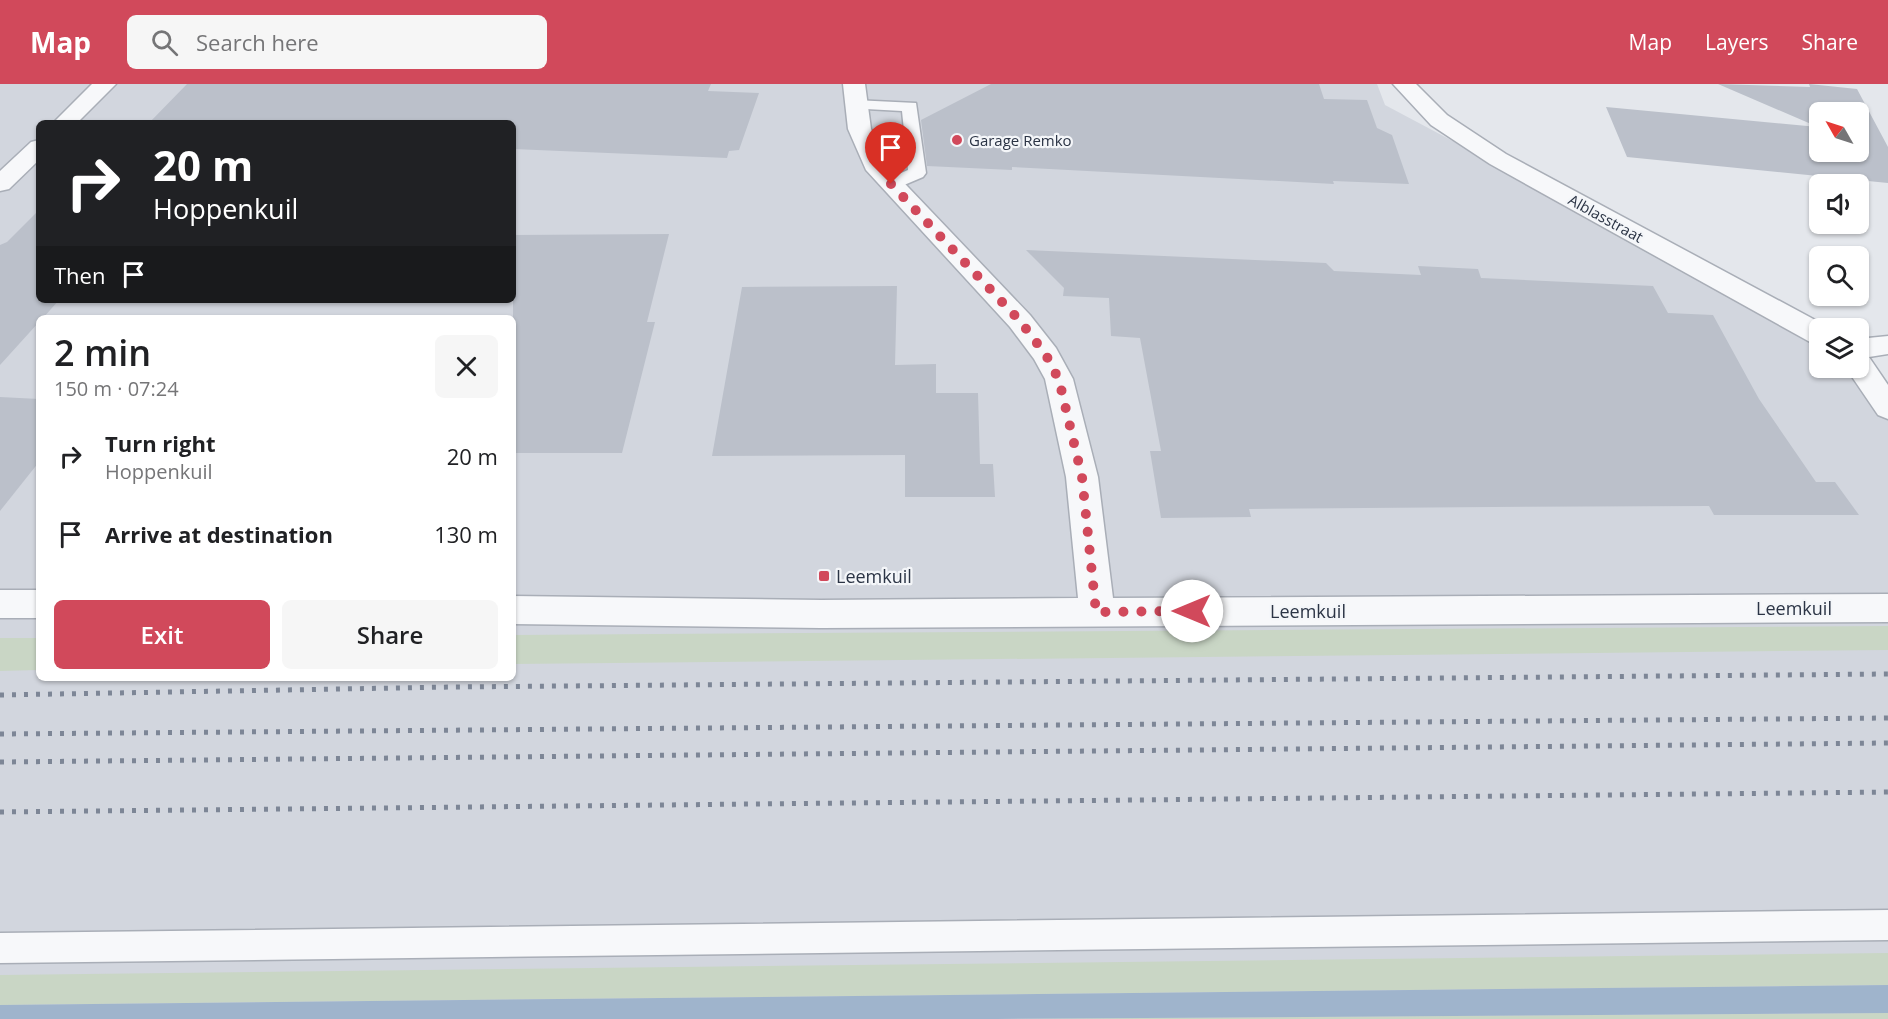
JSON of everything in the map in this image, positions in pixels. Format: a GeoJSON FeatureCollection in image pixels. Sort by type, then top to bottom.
{"type":"FeatureCollection","features":[{"type":"Feature","properties":{"kind":"street"},"geometry":{"type":"LineString","coordinates":[[67,120],[105,84]]}},
{"type":"Feature","properties":{"kind":"street","name":"Alblasstraat"},"geometry":{"type":"LineString","coordinates":[[1404,84],[1439,120],[1498,159],[1809,329]]}},
{"type":"Feature","properties":{"kind":"street"},"geometry":{"type":"LineString","coordinates":[[854,94],[866,150],[891,184],[1020,321],[1046,355],[1059,380],[1082,477],[1096,612]]}},
{"type":"Feature","properties":{"kind":"street"},"geometry":{"type":"LineString","coordinates":[[0,184],[36,150]]}},
{"type":"Feature","properties":{"kind":"street"},"geometry":{"type":"LineString","coordinates":[[1869,348],[1888,345]]}},
{"type":"Feature","properties":{"kind":"street"},"geometry":{"type":"LineString","coordinates":[[1868,378],[1888,408]]}},
{"type":"Feature","properties":{"kind":"street"},"geometry":{"type":"LineString","coordinates":[[0,604],[36,604]]}},
{"type":"Feature","properties":{"kind":"street","name":"Leemkuil"},"geometry":{"type":"LineString","coordinates":[[516,610],[820,614],[1888,608]]}},
{"type":"Feature","properties":{"kind":"lane"},"geometry":{"type":"LineString","coordinates":[[854,94],[910,106],[917,173],[891,184]]}},
{"type":"Feature","properties":{"kind":"lane"},"geometry":{"type":"LineString","coordinates":[[0,948],[1888,925]]}},
{"type":"Feature","properties":{"kind":"shaded area"},"geometry":{"type":"Polygon","coordinates":[[[0,84],[1377,84],[1385,105],[1809,331],[1809,378],[1869,378],[1869,376],[1888,389],[1888,1019],[0,1019],[0,84]]]}},
{"type":"Feature","properties":{"kind":"green space"},"geometry":{"type":"Polygon","coordinates":[[[1888,626],[1888,650],[516,664],[516,635],[1888,626]]]}},
{"type":"Feature","properties":{"kind":"green space"},"geometry":{"type":"Polygon","coordinates":[[[0,638],[36,638],[36,670],[0,671],[0,638]]]}},
{"type":"Feature","properties":{"kind":"green space"},"geometry":{"type":"Polygon","coordinates":[[[1888,953],[1888,985],[0,1005],[0,975],[1888,953]]]}},
{"type":"Feature","properties":{"kind":"green space"},"geometry":{"type":"Polygon","coordinates":[[[1888,1013],[1888,1019],[996,1019],[1888,1013]]]}},
{"type":"Feature","properties":{"kind":"water"},"geometry":{"type":"Polygon","coordinates":[[[1888,985],[1888,1013],[996,1019],[0,1019],[0,1005],[1888,985]]]}},
{"type":"Feature","properties":{"kind":"building"},"geometry":{"type":"Polygon","coordinates":[[[187,84],[711,84],[708,91],[759,93],[739,150],[729,151],[727,158],[516,149],[516,120],[152,120],[187,84]]]}},
{"type":"Feature","properties":{"kind":"building"},"geometry":{"type":"Polygon","coordinates":[[[991,84],[1319,84],[1324,99],[1367,100],[1377,128],[1392,135],[1409,184],[1333,181],[1334,184],[1012,167],[1012,170],[927,166],[921,120],[991,84]]]}},
{"type":"Feature","properties":{"kind":"building"},"geometry":{"type":"Polygon","coordinates":[[[1718,84],[1810,87],[1809,84],[1857,89],[1864,102],[1809,102],[1809,123],[1718,84]]]}},
{"type":"Feature","properties":{"kind":"building"},"geometry":{"type":"Polygon","coordinates":[[[1606,107],[1809,126],[1809,162],[1869,162],[1869,111],[1888,147],[1888,183],[1869,181],[1869,174],[1809,175],[1627,157],[1606,107]]]}},
{"type":"Feature","properties":{"kind":"building"},"geometry":{"type":"Polygon","coordinates":[[[36,213],[36,303],[56,303],[46,315],[36,315],[36,325],[0,365],[0,245],[7,242],[36,213]]]}},
{"type":"Feature","properties":{"kind":"building"},"geometry":{"type":"Polygon","coordinates":[[[669,234],[647,322],[655,322],[622,453],[516,453],[516,315],[513,315],[513,303],[516,303],[516,235],[669,234]]]}},
{"type":"Feature","properties":{"kind":"building"},"geometry":{"type":"Polygon","coordinates":[[[1026,250],[1326,263],[1334,271],[1421,275],[1418,266],[1478,269],[1481,278],[1653,286],[1668,313],[1713,315],[1759,399],[1816,482],[1835,482],[1859,515],[1714,515],[1709,506],[1249,509],[1251,517],[1161,518],[1150,451],[1161,451],[1140,338],[1111,336],[1109,298],[1063,296],[1064,288],[1026,250]]]}},
{"type":"Feature","properties":{"kind":"building"},"geometry":{"type":"Polygon","coordinates":[[[897,286],[895,365],[936,364],[936,393],[978,393],[980,464],[993,464],[995,497],[905,497],[905,455],[712,456],[742,287],[897,286]]]}},
{"type":"Feature","properties":{"kind":"building"},"geometry":{"type":"Polygon","coordinates":[[[0,397],[36,399],[36,466],[0,511],[0,397]]]}},
{"type":"Feature","properties":{"kind":"railway"},"geometry":{"type":"LineString","coordinates":[[0,695],[453,687],[1888,674]]}},
{"type":"Feature","properties":{"kind":"railway"},"geometry":{"type":"LineString","coordinates":[[0,734],[1888,718]]}},
{"type":"Feature","properties":{"kind":"railway"},"geometry":{"type":"LineString","coordinates":[[0,762],[1888,743]]}},
{"type":"Feature","properties":{"kind":"railway"},"geometry":{"type":"LineString","coordinates":[[0,812],[1888,792]]}},
{"type":"Feature","properties":{"kind":"place","name":"Garage Remko"},"geometry":{"type":"Point","coordinates":[957,140]}},
{"type":"Feature","properties":{"kind":"place","name":"Leemkuil"},"geometry":{"type":"Point","coordinates":[824,576]}},
{"type":"Feature","properties":{"kind":"route"},"geometry":{"type":"LineString","coordinates":[[891,184],[1020,321],[1046,355],[1059,380],[1082,477],[1096,612],[1192,611]]}}]}
